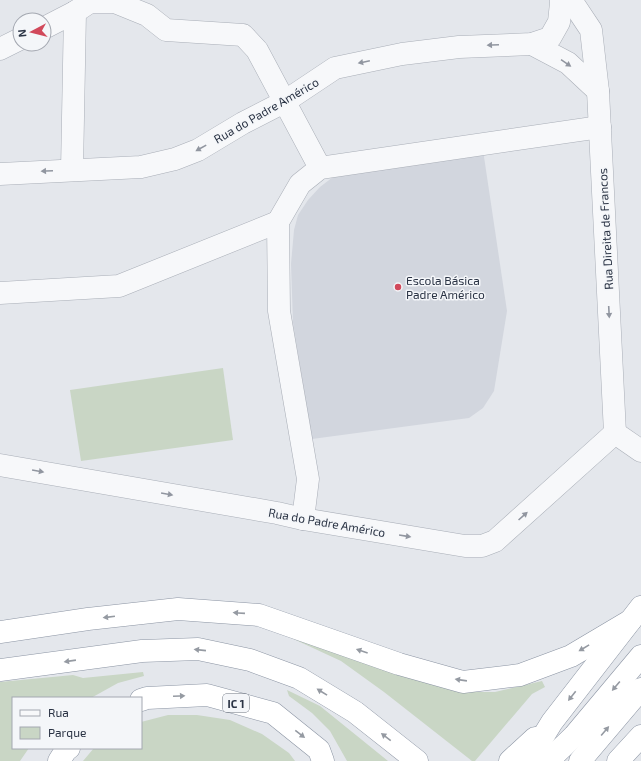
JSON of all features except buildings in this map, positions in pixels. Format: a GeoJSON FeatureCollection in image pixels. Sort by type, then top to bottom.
{"type":"FeatureCollection","features":[{"type":"Feature","properties":{"kind":"highway"},"geometry":{"type":"LineString","coordinates":[[0,632],[88,619],[178,609],[258,615],[399,664],[463,682],[520,675],[571,656],[635,614]]}},
{"type":"Feature","properties":{"kind":"highway"},"geometry":{"type":"LineString","coordinates":[[528,761],[552,722],[635,614]]}},
{"type":"Feature","properties":{"kind":"highway"},"geometry":{"type":"LineString","coordinates":[[0,670],[142,651],[198,649],[250,660],[299,678],[355,712],[417,761]]}},
{"type":"Feature","properties":{"kind":"highway"},"geometry":{"type":"LineString","coordinates":[[548,761],[574,736],[641,656]]}},
{"type":"Feature","properties":{"kind":"highway"},"geometry":{"type":"LineString","coordinates":[[580,761],[641,689]]}},
{"type":"Feature","properties":{"kind":"highway","name":"IC 1"},"geometry":{"type":"LineString","coordinates":[[142,700],[147,698],[207,695],[273,713],[319,750],[324,761]]}},
{"type":"Feature","properties":{"kind":"highway"},"geometry":{"type":"LineString","coordinates":[[510,761],[552,722]]}},
{"type":"Feature","properties":{"kind":"highway"},"geometry":{"type":"LineString","coordinates":[[618,761],[641,736]]}},
{"type":"Feature","properties":{"kind":"highway"},"geometry":{"type":"LineString","coordinates":[[59,761],[68,749]]}},
{"type":"Feature","properties":{"kind":"street","name":"Rua do Padre Américo"},"geometry":{"type":"LineString","coordinates":[[0,174],[141,167],[175,159],[198,150],[243,123],[284,102],[335,68],[402,54],[459,47],[532,44],[550,38],[559,22],[562,3],[560,0]]}},
{"type":"Feature","properties":{"kind":"street","name":"Rua Direita de Francos"},"geometry":{"type":"LineString","coordinates":[[571,0],[591,30],[598,91],[615,433]]}},
{"type":"Feature","properties":{"kind":"street"},"geometry":{"type":"LineString","coordinates":[[52,24],[90,2],[115,2],[146,15],[166,30],[243,35],[257,50],[320,168]]}},
{"type":"Feature","properties":{"kind":"street"},"geometry":{"type":"LineString","coordinates":[[72,170],[75,12]]}},
{"type":"Feature","properties":{"kind":"street"},"geometry":{"type":"LineString","coordinates":[[0,49],[12,43]]}},
{"type":"Feature","properties":{"kind":"street"},"geometry":{"type":"LineString","coordinates":[[532,44],[568,63],[598,91]]}},
{"type":"Feature","properties":{"kind":"street"},"geometry":{"type":"LineString","coordinates":[[303,519],[308,479],[279,311],[278,222],[300,184],[320,168],[600,127]]}},
{"type":"Feature","properties":{"kind":"street"},"geometry":{"type":"LineString","coordinates":[[0,293],[119,286],[278,222]]}},
{"type":"Feature","properties":{"kind":"street","name":"Rua do Padre Américo"},"geometry":{"type":"LineString","coordinates":[[0,465],[277,513],[303,519],[465,546],[482,546],[495,541],[615,433]]}},
{"type":"Feature","properties":{"kind":"street"},"geometry":{"type":"LineString","coordinates":[[615,433],[641,451]]}},
{"type":"Feature","properties":{"kind":"shaded area","name":"Escola Básica Padre Américo"},"geometry":{"type":"Polygon","coordinates":[[[483,150],[507,311],[494,391],[483,408],[469,418],[312,439],[293,323],[291,264],[294,230],[298,215],[308,200],[320,187],[333,177],[483,150]]]}},
{"type":"Feature","properties":{"kind":"green space"},"geometry":{"type":"Polygon","coordinates":[[[223,368],[233,440],[81,461],[70,390],[223,368]]]}},
{"type":"Feature","properties":{"kind":"green space"},"geometry":{"type":"Polygon","coordinates":[[[287,636],[467,692],[495,692],[542,681],[545,687],[532,694],[475,761],[472,761],[384,692],[341,661],[287,636]]]}},
{"type":"Feature","properties":{"kind":"green space"},"geometry":{"type":"Polygon","coordinates":[[[143,672],[144,676],[118,683],[93,697],[12,697],[12,749],[28,749],[20,761],[0,761],[0,682],[73,675],[83,678],[143,672]]]}},
{"type":"Feature","properties":{"kind":"green space"},"geometry":{"type":"Polygon","coordinates":[[[287,690],[320,706],[388,761],[347,761],[330,731],[312,713],[289,696],[287,690]]]}},
{"type":"Feature","properties":{"kind":"green space"},"geometry":{"type":"Polygon","coordinates":[[[168,715],[197,715],[230,720],[262,734],[289,753],[295,761],[83,761],[93,749],[142,749],[142,722],[168,715]]]}},
{"type":"Feature","properties":{"kind":"place","name":"Escola Básica Padre Américo"},"geometry":{"type":"Point","coordinates":[398,287]}}]}
